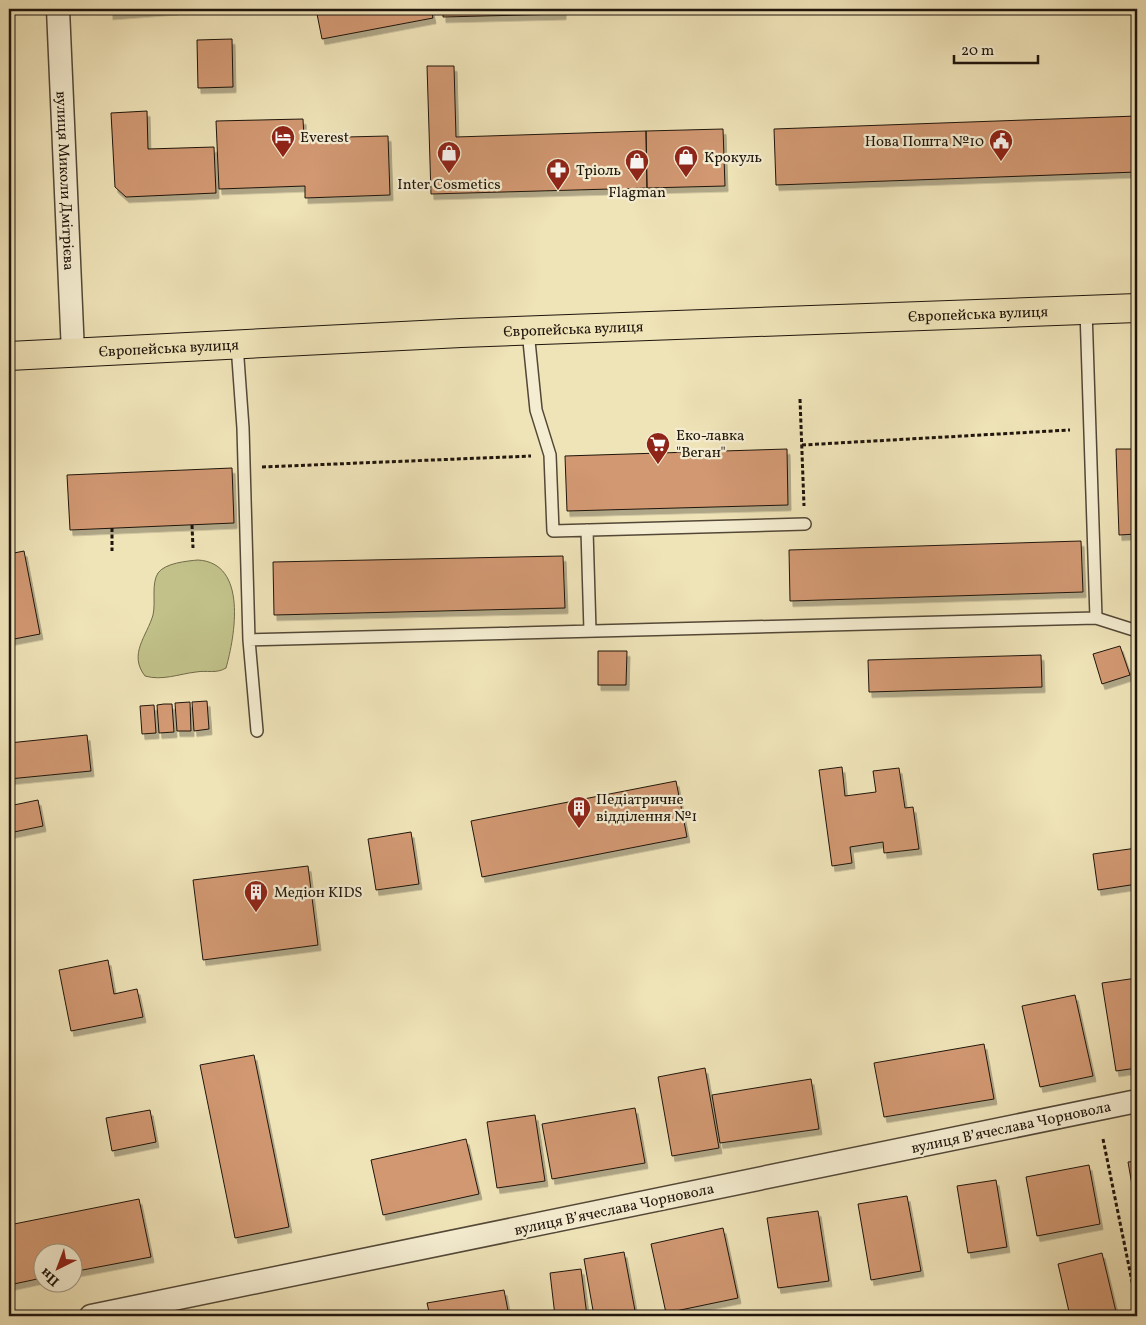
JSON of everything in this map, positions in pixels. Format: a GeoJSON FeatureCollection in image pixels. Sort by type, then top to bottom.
{"type":"FeatureCollection","features":[{"type":"Feature","properties":{"kind":"main road","name":"Європейська вулиця"},"geometry":{"type":"LineString","coordinates":[[9,356],[528,331],[1137,308]]}},
{"type":"Feature","properties":{"kind":"street","name":"вулиця Миколи Дмітрієва"},"geometry":{"type":"LineString","coordinates":[[58,9],[73,353]]}},
{"type":"Feature","properties":{"kind":"street","name":"вулиця Вʼячеслава Чорновола"},"geometry":{"type":"LineString","coordinates":[[91,1316],[1137,1101]]}},
{"type":"Feature","properties":{"kind":"lane"},"geometry":{"type":"LineString","coordinates":[[1086,310],[1096,618]]}},
{"type":"Feature","properties":{"kind":"lane"},"geometry":{"type":"LineString","coordinates":[[528,331],[536,410],[550,455],[552,531],[805,524]]}},
{"type":"Feature","properties":{"kind":"lane"},"geometry":{"type":"LineString","coordinates":[[237,344],[244,467],[249,640],[256,731]]}},
{"type":"Feature","properties":{"kind":"lane"},"geometry":{"type":"LineString","coordinates":[[587,530],[590,631]]}},
{"type":"Feature","properties":{"kind":"lane"},"geometry":{"type":"LineString","coordinates":[[249,640],[1096,618],[1137,631]]}},
{"type":"Feature","properties":{"kind":"path"},"geometry":{"type":"LineString","coordinates":[[800,399],[805,524]]}},
{"type":"Feature","properties":{"kind":"path"},"geometry":{"type":"LineString","coordinates":[[802,445],[1090,429]]}},
{"type":"Feature","properties":{"kind":"path"},"geometry":{"type":"LineString","coordinates":[[244,467],[550,455]]}},
{"type":"Feature","properties":{"kind":"path"},"geometry":{"type":"LineString","coordinates":[[192,525],[193,548]]}},
{"type":"Feature","properties":{"kind":"path"},"geometry":{"type":"LineString","coordinates":[[112,528],[112,551]]}},
{"type":"Feature","properties":{"kind":"path"},"geometry":{"type":"LineString","coordinates":[[1103,1139],[1137,1306]]}},
{"type":"Feature","properties":{"kind":"green space"},"geometry":{"type":"Polygon","coordinates":[[[198,560],[214,564],[225,574],[231,587],[234,603],[234,621],[226,668],[219,671],[164,677],[145,676],[140,668],[138,653],[153,615],[156,577],[166,567],[176,563],[198,560]]]}},
{"type":"Feature","properties":{"kind":"building"},"geometry":{"type":"Polygon","coordinates":[[[110,9],[175,9],[110,14],[110,9]]]}},
{"type":"Feature","properties":{"kind":"building"},"geometry":{"type":"Polygon","coordinates":[[[316,9],[431,9],[433,18],[322,39],[316,9]]]}},
{"type":"Feature","properties":{"kind":"building"},"geometry":{"type":"Polygon","coordinates":[[[443,9],[563,9],[563,14],[443,17],[443,9]]]}},
{"type":"Feature","properties":{"kind":"building"},"geometry":{"type":"Polygon","coordinates":[[[232,39],[233,87],[198,88],[197,40],[232,39]]]}},
{"type":"Feature","properties":{"kind":"building"},"geometry":{"type":"Polygon","coordinates":[[[427,66],[454,66],[456,137],[646,131],[647,188],[431,194],[427,66]]]}},
{"type":"Feature","properties":{"kind":"building"},"geometry":{"type":"Polygon","coordinates":[[[147,111],[148,149],[214,147],[216,193],[126,197],[115,187],[111,113],[147,111]]]}},
{"type":"Feature","properties":{"kind":"building"},"geometry":{"type":"Polygon","coordinates":[[[1137,116],[1137,172],[776,185],[774,129],[1137,116]]]}},
{"type":"Feature","properties":{"kind":"building"},"geometry":{"type":"Polygon","coordinates":[[[303,119],[304,138],[388,136],[390,195],[305,198],[305,186],[219,189],[216,121],[303,119]]]}},
{"type":"Feature","properties":{"kind":"building"},"geometry":{"type":"Polygon","coordinates":[[[723,129],[725,186],[647,188],[646,131],[723,129]]]}},
{"type":"Feature","properties":{"kind":"building"},"geometry":{"type":"Polygon","coordinates":[[[787,449],[788,505],[567,511],[565,456],[787,449]]]}},
{"type":"Feature","properties":{"kind":"building"},"geometry":{"type":"Polygon","coordinates":[[[1116,449],[1137,449],[1137,534],[1119,535],[1116,449]]]}},
{"type":"Feature","properties":{"kind":"building"},"geometry":{"type":"Polygon","coordinates":[[[232,468],[234,523],[70,530],[67,475],[232,468]]]}},
{"type":"Feature","properties":{"kind":"building"},"geometry":{"type":"Polygon","coordinates":[[[1081,541],[1083,592],[790,601],[789,550],[1081,541]]]}},
{"type":"Feature","properties":{"kind":"building"},"geometry":{"type":"Polygon","coordinates":[[[24,551],[40,634],[9,640],[9,554],[24,551]]]}},
{"type":"Feature","properties":{"kind":"building"},"geometry":{"type":"Polygon","coordinates":[[[563,556],[565,608],[274,615],[273,562],[563,556]]]}},
{"type":"Feature","properties":{"kind":"building"},"geometry":{"type":"Polygon","coordinates":[[[1120,646],[1130,675],[1102,684],[1093,654],[1120,646]]]}},
{"type":"Feature","properties":{"kind":"building"},"geometry":{"type":"Polygon","coordinates":[[[598,651],[627,651],[626,685],[598,685],[598,651]]]}},
{"type":"Feature","properties":{"kind":"building"},"geometry":{"type":"Polygon","coordinates":[[[1041,655],[1042,687],[869,692],[868,660],[1041,655]]]}},
{"type":"Feature","properties":{"kind":"building"},"geometry":{"type":"Polygon","coordinates":[[[207,701],[209,729],[194,731],[192,702],[207,701]]]}},
{"type":"Feature","properties":{"kind":"building"},"geometry":{"type":"Polygon","coordinates":[[[190,702],[191,731],[177,731],[175,703],[190,702]]]}},
{"type":"Feature","properties":{"kind":"building"},"geometry":{"type":"Polygon","coordinates":[[[172,704],[174,732],[159,733],[157,705],[172,704]]]}},
{"type":"Feature","properties":{"kind":"building"},"geometry":{"type":"Polygon","coordinates":[[[154,705],[156,733],[142,734],[140,706],[154,705]]]}},
{"type":"Feature","properties":{"kind":"building"},"geometry":{"type":"Polygon","coordinates":[[[87,735],[91,771],[9,779],[9,743],[87,735]]]}},
{"type":"Feature","properties":{"kind":"building"},"geometry":{"type":"Polygon","coordinates":[[[842,767],[845,796],[876,792],[873,771],[899,768],[905,808],[913,807],[919,849],[884,853],[883,842],[850,847],[852,863],[832,866],[819,770],[842,767]]]}},
{"type":"Feature","properties":{"kind":"building","name":"Педіатричне відділення №1"},"geometry":{"type":"Polygon","coordinates":[[[676,781],[687,837],[482,877],[471,821],[676,781]]]}},
{"type":"Feature","properties":{"kind":"building"},"geometry":{"type":"Polygon","coordinates":[[[38,800],[43,826],[9,833],[9,806],[38,800]]]}},
{"type":"Feature","properties":{"kind":"building"},"geometry":{"type":"Polygon","coordinates":[[[411,832],[419,884],[376,890],[368,839],[411,832]]]}},
{"type":"Feature","properties":{"kind":"building"},"geometry":{"type":"Polygon","coordinates":[[[1137,848],[1137,884],[1098,890],[1093,854],[1137,848]]]}},
{"type":"Feature","properties":{"kind":"building","name":"Медіон KIDS"},"geometry":{"type":"Polygon","coordinates":[[[308,866],[318,945],[203,960],[193,880],[308,866]]]}},
{"type":"Feature","properties":{"kind":"building"},"geometry":{"type":"Polygon","coordinates":[[[108,960],[114,994],[137,989],[143,1017],[71,1031],[59,970],[108,960]]]}},
{"type":"Feature","properties":{"kind":"building"},"geometry":{"type":"Polygon","coordinates":[[[1137,978],[1137,1068],[1116,1071],[1102,983],[1137,978]]]}},
{"type":"Feature","properties":{"kind":"building"},"geometry":{"type":"Polygon","coordinates":[[[1075,995],[1093,1076],[1040,1087],[1022,1006],[1075,995]]]}},
{"type":"Feature","properties":{"kind":"building"},"geometry":{"type":"Polygon","coordinates":[[[984,1044],[994,1099],[884,1117],[874,1063],[984,1044]]]}},
{"type":"Feature","properties":{"kind":"building"},"geometry":{"type":"Polygon","coordinates":[[[254,1055],[289,1227],[235,1238],[200,1065],[254,1055]]]}},
{"type":"Feature","properties":{"kind":"building"},"geometry":{"type":"Polygon","coordinates":[[[705,1068],[719,1148],[672,1156],[658,1077],[705,1068]]]}},
{"type":"Feature","properties":{"kind":"building"},"geometry":{"type":"Polygon","coordinates":[[[811,1079],[819,1129],[720,1143],[712,1095],[811,1079]]]}},
{"type":"Feature","properties":{"kind":"building"},"geometry":{"type":"Polygon","coordinates":[[[635,1108],[645,1163],[552,1179],[542,1124],[635,1108]]]}},
{"type":"Feature","properties":{"kind":"building"},"geometry":{"type":"Polygon","coordinates":[[[150,1110],[156,1142],[112,1151],[106,1118],[150,1110]]]}},
{"type":"Feature","properties":{"kind":"building"},"geometry":{"type":"Polygon","coordinates":[[[535,1115],[545,1181],[497,1188],[487,1122],[535,1115]]]}},
{"type":"Feature","properties":{"kind":"building"},"geometry":{"type":"Polygon","coordinates":[[[466,1139],[479,1194],[383,1215],[371,1160],[466,1139]]]}},
{"type":"Feature","properties":{"kind":"building"},"geometry":{"type":"Polygon","coordinates":[[[1137,1161],[1137,1214],[1128,1162],[1137,1161]]]}},
{"type":"Feature","properties":{"kind":"building"},"geometry":{"type":"Polygon","coordinates":[[[1089,1165],[1100,1224],[1037,1236],[1026,1177],[1089,1165]]]}},
{"type":"Feature","properties":{"kind":"building"},"geometry":{"type":"Polygon","coordinates":[[[996,1180],[1007,1247],[968,1253],[957,1186],[996,1180]]]}},
{"type":"Feature","properties":{"kind":"building"},"geometry":{"type":"Polygon","coordinates":[[[907,1196],[921,1271],[871,1280],[858,1204],[907,1196]]]}},
{"type":"Feature","properties":{"kind":"building"},"geometry":{"type":"Polygon","coordinates":[[[139,1199],[151,1257],[82,1270],[82,1242],[32,1242],[32,1280],[9,1285],[9,1225],[139,1199]]]}},
{"type":"Feature","properties":{"kind":"building"},"geometry":{"type":"Polygon","coordinates":[[[818,1211],[829,1281],[778,1288],[767,1218],[818,1211]]]}},
{"type":"Feature","properties":{"kind":"building"},"geometry":{"type":"Polygon","coordinates":[[[723,1228],[738,1298],[666,1313],[651,1244],[723,1228]]]}},
{"type":"Feature","properties":{"kind":"building"},"geometry":{"type":"Polygon","coordinates":[[[624,1252],[636,1316],[594,1316],[584,1259],[624,1252]]]}},
{"type":"Feature","properties":{"kind":"building"},"geometry":{"type":"Polygon","coordinates":[[[1102,1253],[1117,1316],[1070,1316],[1058,1264],[1102,1253]]]}},
{"type":"Feature","properties":{"kind":"building"},"geometry":{"type":"Polygon","coordinates":[[[581,1269],[587,1316],[555,1316],[550,1273],[581,1269]]]}},
{"type":"Feature","properties":{"kind":"building"},"geometry":{"type":"Polygon","coordinates":[[[504,1290],[509,1316],[430,1316],[427,1303],[504,1290]]]}},
{"type":"Feature","properties":{"kind":"place","name":"Everest"},"geometry":{"type":"Point","coordinates":[283,158]}},
{"type":"Feature","properties":{"kind":"place","name":"Нова Пошта №10"},"geometry":{"type":"Point","coordinates":[1001,162]}},
{"type":"Feature","properties":{"kind":"place","name":"Inter Cosmetics"},"geometry":{"type":"Point","coordinates":[449,174]}},
{"type":"Feature","properties":{"kind":"place","name":"Крокуль"},"geometry":{"type":"Point","coordinates":[686,178]}},
{"type":"Feature","properties":{"kind":"place","name":"Flagman"},"geometry":{"type":"Point","coordinates":[637,182]}},
{"type":"Feature","properties":{"kind":"place","name":"Тріоль"},"geometry":{"type":"Point","coordinates":[558,191]}},
{"type":"Feature","properties":{"kind":"place","name":"Еко-лавка \"Веган\""},"geometry":{"type":"Point","coordinates":[658,465]}},
{"type":"Feature","properties":{"kind":"place","name":"Педіатричне відділення №1"},"geometry":{"type":"Point","coordinates":[579,829]}},
{"type":"Feature","properties":{"kind":"place","name":"Медіон KIDS"},"geometry":{"type":"Point","coordinates":[256,913]}}]}
